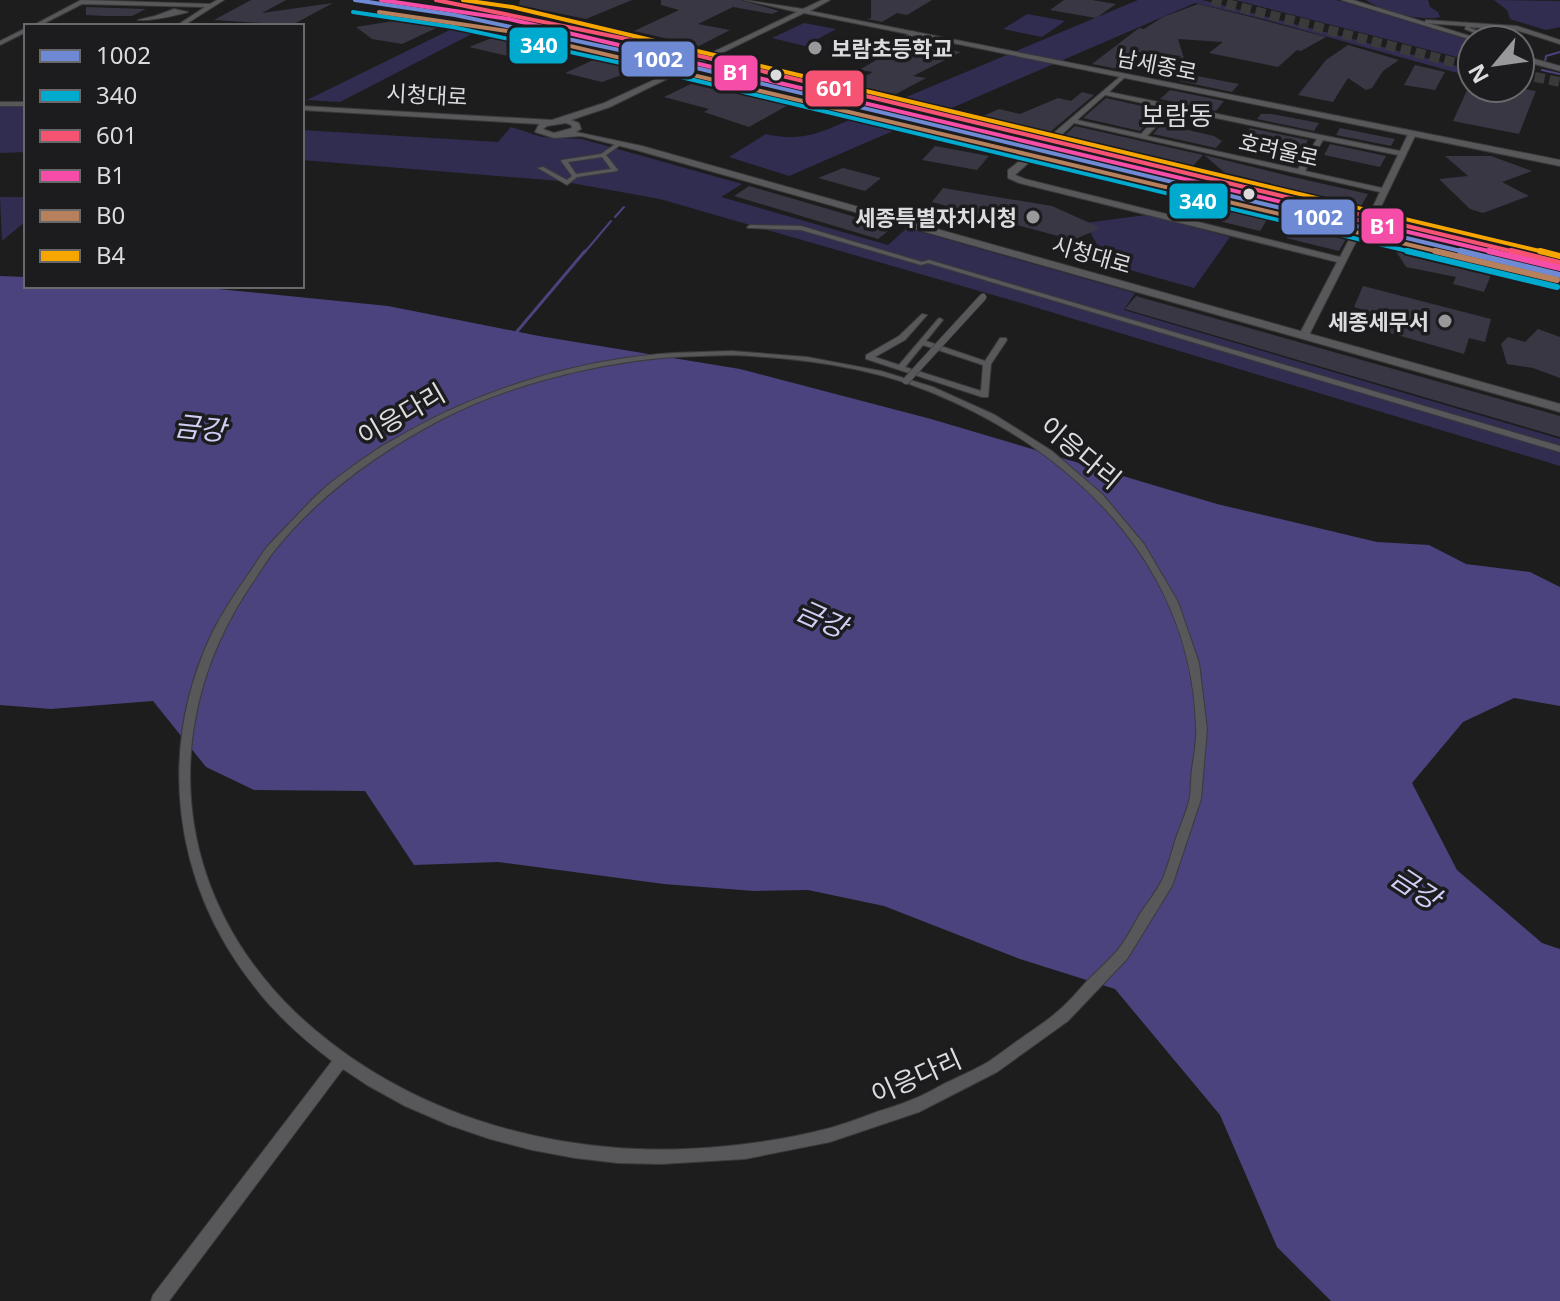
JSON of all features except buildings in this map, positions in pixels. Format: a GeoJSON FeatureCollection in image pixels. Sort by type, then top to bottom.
{"type":"FeatureCollection","features":[{"type":"Feature","properties":{"kind":"main road"},"geometry":{"type":"LineString","coordinates":[[1345,0],[1456,32]]}},
{"type":"Feature","properties":{"kind":"main road"},"geometry":{"type":"LineString","coordinates":[[1536,61],[1560,69]]}},
{"type":"Feature","properties":{"kind":"street"},"geometry":{"type":"LineString","coordinates":[[182,24],[221,0]]}},
{"type":"Feature","properties":{"kind":"street"},"geometry":{"type":"LineString","coordinates":[[355,0],[455,15],[689,67],[1560,275]]}},
{"type":"Feature","properties":{"kind":"street"},"geometry":{"type":"LineString","coordinates":[[401,0],[467,10],[700,61],[1560,263]]}},
{"type":"Feature","properties":{"kind":"street","name":"남세종로"},"geometry":{"type":"LineString","coordinates":[[747,0],[1560,163]]}},
{"type":"Feature","properties":{"kind":"street"},"geometry":{"type":"LineString","coordinates":[[560,121],[607,105],[827,0]]}},
{"type":"Feature","properties":{"kind":"street"},"geometry":{"type":"LineString","coordinates":[[39,24],[84,1],[211,6]]}},
{"type":"Feature","properties":{"kind":"street"},"geometry":{"type":"LineString","coordinates":[[158,9],[186,12],[169,21]]}},
{"type":"Feature","properties":{"kind":"street"},"geometry":{"type":"LineString","coordinates":[[171,11],[177,16]]}},
{"type":"Feature","properties":{"kind":"street"},"geometry":{"type":"LineString","coordinates":[[154,18],[171,11]]}},
{"type":"Feature","properties":{"kind":"street"},"geometry":{"type":"LineString","coordinates":[[140,20],[177,16]]}},
{"type":"Feature","properties":{"kind":"street"},"geometry":{"type":"LineString","coordinates":[[1426,22],[1517,28],[1560,42]]}},
{"type":"Feature","properties":{"kind":"street"},"geometry":{"type":"LineString","coordinates":[[0,33],[23,32]]}},
{"type":"Feature","properties":{"kind":"street"},"geometry":{"type":"LineString","coordinates":[[0,43],[23,32]]}},
{"type":"Feature","properties":{"kind":"street"},"geometry":{"type":"LineString","coordinates":[[890,47],[914,33]]}},
{"type":"Feature","properties":{"kind":"street"},"geometry":{"type":"LineString","coordinates":[[1052,139],[1123,76]]}},
{"type":"Feature","properties":{"kind":"street","name":"호려울로"},"geometry":{"type":"LineString","coordinates":[[1104,93],[1402,154]]}},
{"type":"Feature","properties":{"kind":"street"},"geometry":{"type":"LineString","coordinates":[[0,102],[24,102]]}},
{"type":"Feature","properties":{"kind":"street"},"geometry":{"type":"LineString","coordinates":[[566,135],[607,105]]}},
{"type":"Feature","properties":{"kind":"street"},"geometry":{"type":"LineString","coordinates":[[1142,137],[1172,106]]}},
{"type":"Feature","properties":{"kind":"street","name":"시청대로"},"geometry":{"type":"LineString","coordinates":[[304,110],[560,121],[1305,332],[1560,408]]}},
{"type":"Feature","properties":{"kind":"street","name":"시청대로"},"geometry":{"type":"LineString","coordinates":[[304,110],[472,120],[538,130],[548,135],[581,134],[1560,401]]}},
{"type":"Feature","properties":{"kind":"street","name":"호려울로"},"geometry":{"type":"LineString","coordinates":[[1072,121],[1384,191]]}},
{"type":"Feature","properties":{"kind":"street"},"geometry":{"type":"LineString","coordinates":[[538,130],[549,122]]}},
{"type":"Feature","properties":{"kind":"street"},"geometry":{"type":"LineString","coordinates":[[1373,215],[1412,134]]}},
{"type":"Feature","properties":{"kind":"street"},"geometry":{"type":"LineString","coordinates":[[1300,172],[1321,138]]}},
{"type":"Feature","properties":{"kind":"street"},"geometry":{"type":"LineString","coordinates":[[1031,139],[1052,139],[1067,146]]}},
{"type":"Feature","properties":{"kind":"street"},"geometry":{"type":"LineString","coordinates":[[554,159],[564,161],[603,155],[617,145]]}},
{"type":"Feature","properties":{"kind":"street"},"geometry":{"type":"LineString","coordinates":[[1039,150],[1011,172],[1011,176],[1342,260]]}},
{"type":"Feature","properties":{"kind":"street"},"geometry":{"type":"LineString","coordinates":[[541,168],[567,183],[575,176],[618,170],[603,155]]}},
{"type":"Feature","properties":{"kind":"street"},"geometry":{"type":"LineString","coordinates":[[564,161],[575,176]]}},
{"type":"Feature","properties":{"kind":"street"},"geometry":{"type":"LineString","coordinates":[[1333,210],[1373,215],[1404,227]]}},
{"type":"Feature","properties":{"kind":"street"},"geometry":{"type":"LineString","coordinates":[[1305,332],[1360,226]]}},
{"type":"Feature","properties":{"kind":"street"},"geometry":{"type":"LineString","coordinates":[[750,227],[801,228],[923,264],[927,261],[1560,449]]}},
{"type":"Feature","properties":{"kind":"street"},"geometry":{"type":"LineString","coordinates":[[906,381],[983,297]]}},
{"type":"Feature","properties":{"kind":"street"},"geometry":{"type":"LineString","coordinates":[[924,315],[902,338],[869,357],[985,395],[987,364],[1003,340]]}},
{"type":"Feature","properties":{"kind":"street"},"geometry":{"type":"LineString","coordinates":[[902,366],[940,320]]}},
{"type":"Feature","properties":{"kind":"street"},"geometry":{"type":"LineString","coordinates":[[916,325],[932,329]]}},
{"type":"Feature","properties":{"kind":"street"},"geometry":{"type":"LineString","coordinates":[[921,342],[987,364]]}},
{"type":"Feature","properties":{"kind":"street","name":"이응다리"},"geometry":{"type":"LineString","coordinates":[[741,353],[820,360],[906,381],[995,418],[1042,447],[1085,482],[1141,545],[1170,595],[1187,636],[1197,681],[1202,728],[1194,804],[1181,847],[1147,917],[1116,960],[1086,993],[1042,1032],[958,1086],[910,1109],[858,1127],[749,1152],[637,1156],[540,1145],[475,1127],[427,1109],[341,1061],[285,1013],[242,960],[206,894],[188,826],[184,759],[200,677],[233,602],[280,538],[336,484],[399,440],[483,398],[562,372],[660,355],[741,353]]}},
{"type":"Feature","properties":{"kind":"street"},"geometry":{"type":"LineString","coordinates":[[159,1301],[341,1061]]}},
{"type":"Feature","properties":{"kind":"shaded area"},"geometry":{"type":"Polygon","coordinates":[[[1138,0],[1202,0],[1456,66],[1456,73],[1195,3],[940,113],[899,100],[1138,0]]]}},
{"type":"Feature","properties":{"kind":"shaded area"},"geometry":{"type":"Polygon","coordinates":[[[1235,0],[1336,0],[1456,36],[1456,57],[1235,0]]]}},
{"type":"Feature","properties":{"kind":"shaded area"},"geometry":{"type":"Polygon","coordinates":[[[1366,0],[1428,0],[1430,7],[1440,17],[1402,14],[1366,0]]]}},
{"type":"Feature","properties":{"kind":"shaded area"},"geometry":{"type":"Polygon","coordinates":[[[1494,0],[1560,1],[1560,27],[1546,30],[1536,27],[1536,24],[1510,19],[1507,10],[1494,0]]]}},
{"type":"Feature","properties":{"kind":"shaded area"},"geometry":{"type":"Polygon","coordinates":[[[1027,14],[1065,21],[1042,37],[1003,29],[1027,14]]]}},
{"type":"Feature","properties":{"kind":"shaded area"},"geometry":{"type":"Polygon","coordinates":[[[468,21],[489,25],[340,102],[307,100],[468,21]]]}},
{"type":"Feature","properties":{"kind":"shaded area"},"geometry":{"type":"Polygon","coordinates":[[[804,23],[836,29],[805,46],[772,38],[804,23]]]}},
{"type":"Feature","properties":{"kind":"shaded area"},"geometry":{"type":"Polygon","coordinates":[[[0,106],[24,107],[24,152],[0,153],[0,106]]]}},
{"type":"Feature","properties":{"kind":"shaded area"},"geometry":{"type":"Polygon","coordinates":[[[865,113],[909,124],[789,176],[729,157],[766,134],[806,136],[865,113]]]}},
{"type":"Feature","properties":{"kind":"shaded area"},"geometry":{"type":"Polygon","coordinates":[[[511,127],[542,137],[582,139],[742,184],[721,197],[888,245],[907,228],[1135,293],[1124,310],[1560,439],[1560,466],[1014,301],[660,199],[560,181],[304,160],[304,130],[498,142],[511,127]]]}},
{"type":"Feature","properties":{"kind":"shaded area"},"geometry":{"type":"Polygon","coordinates":[[[0,197],[24,197],[24,223],[2,241],[0,197]]]}},
{"type":"Feature","properties":{"kind":"shaded area"},"geometry":{"type":"Polygon","coordinates":[[[1146,215],[1230,237],[1194,288],[1108,264],[1085,223],[1146,215]]]}},
{"type":"Feature","properties":{"kind":"water","name":"금강"},"geometry":{"type":"Polygon","coordinates":[[[0,276],[24,277],[24,288],[208,288],[388,306],[539,336],[740,369],[931,419],[1217,504],[1377,542],[1429,545],[1466,564],[1530,572],[1560,587],[1560,706],[1514,698],[1463,722],[1412,783],[1457,870],[1542,943],[1560,949],[1560,1301],[1331,1301],[1277,1247],[1220,1115],[1115,989],[1020,959],[884,906],[808,890],[754,891],[664,884],[498,862],[414,865],[365,791],[254,790],[206,767],[153,701],[51,709],[0,705],[0,276]]]}},
{"type":"Feature","properties":{"kind":"waterway"},"geometry":{"type":"LineString","coordinates":[[1545,62],[1546,56],[1560,52]]}},
{"type":"Feature","properties":{"kind":"waterway"},"geometry":{"type":"LineString","coordinates":[[1542,70],[1560,74]]}},
{"type":"Feature","properties":{"kind":"waterway"},"geometry":{"type":"LineString","coordinates":[[615,217],[624,207]]}},
{"type":"Feature","properties":{"kind":"waterway"},"geometry":{"type":"LineString","coordinates":[[584,253],[611,221]]}},
{"type":"Feature","properties":{"kind":"waterway"},"geometry":{"type":"LineString","coordinates":[[514,335],[585,251]]}},
{"type":"Feature","properties":{"kind":"tunnel"},"geometry":{"type":"LineString","coordinates":[[1212,0],[1456,63]]}},
{"type":"Feature","properties":{"kind":"tunnel"},"geometry":{"type":"LineString","coordinates":[[1536,77],[1560,82]]}},
{"type":"Feature","properties":{"kind":"transit line","name":"1002"},"geometry":{"type":"LineString","coordinates":[[355,0],[455,15],[638,54],[1560,275]]}},
{"type":"Feature","properties":{"kind":"transit line","name":"B1"},"geometry":{"type":"LineString","coordinates":[[381,0],[509,19],[1560,268]]}},
{"type":"Feature","properties":{"kind":"transit line","name":"601"},"geometry":{"type":"LineString","coordinates":[[436,0],[641,42],[1560,263]]}},
{"type":"Feature","properties":{"kind":"transit line","name":"B4"},"geometry":{"type":"LineString","coordinates":[[463,0],[512,7],[1560,256]]}},
{"type":"Feature","properties":{"kind":"transit line","name":"340"},"geometry":{"type":"LineString","coordinates":[[353,12],[453,27],[635,66],[1557,287]]}},
{"type":"Feature","properties":{"kind":"transit line","name":"B0"},"geometry":{"type":"LineString","coordinates":[[379,12],[507,31],[1557,280]]}},
{"type":"Feature","properties":{"kind":"place","name":"보람초등학교"},"geometry":{"type":"Point","coordinates":[815,48]}},
{"type":"Feature","properties":{"kind":"place","name":"세종특별자치시청"},"geometry":{"type":"Point","coordinates":[1033,217]}},
{"type":"Feature","properties":{"kind":"place","name":"세종세무서"},"geometry":{"type":"Point","coordinates":[1445,321]}},
{"type":"Feature","properties":{"kind":"district","name":"보람동"},"geometry":{"type":"Point","coordinates":[1177,115]}}]}
